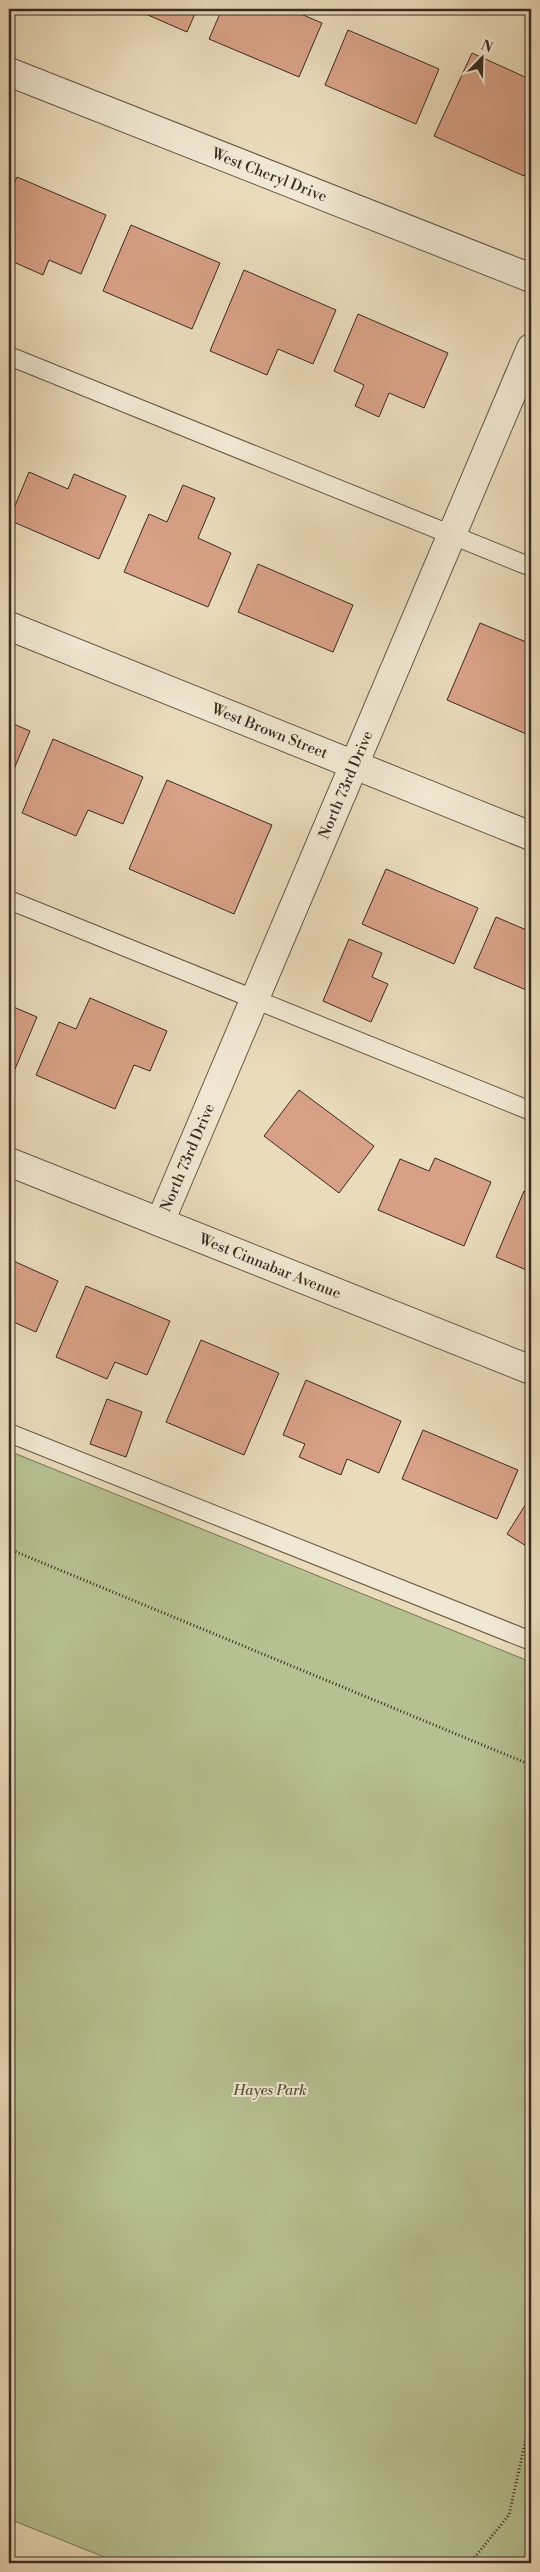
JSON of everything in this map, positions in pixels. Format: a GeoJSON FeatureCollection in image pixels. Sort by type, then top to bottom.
{"type":"FeatureCollection","features":[{"type":"Feature","properties":{"kind":"street","name":"West Cheryl Drive"},"geometry":{"type":"LineString","coordinates":[[9,72],[531,278]]}},
{"type":"Feature","properties":{"kind":"street","name":"North 73rd Drive"},"geometry":{"type":"LineString","coordinates":[[160,1222],[453,536],[531,348]]}},
{"type":"Feature","properties":{"kind":"street","name":"West Brown Street"},"geometry":{"type":"LineString","coordinates":[[9,626],[531,836]]}},
{"type":"Feature","properties":{"kind":"street","name":"West Cinnabar Avenue"},"geometry":{"type":"LineString","coordinates":[[9,1162],[531,1370]]}},
{"type":"Feature","properties":{"kind":"lane"},"geometry":{"type":"LineString","coordinates":[[9,356],[531,567]]}},
{"type":"Feature","properties":{"kind":"lane"},"geometry":{"type":"LineString","coordinates":[[9,900],[531,1111]]}},
{"type":"Feature","properties":{"kind":"lane"},"geometry":{"type":"LineString","coordinates":[[9,1433],[531,1641]]}},
{"type":"Feature","properties":{"kind":"path"},"geometry":{"type":"LineString","coordinates":[[9,1549],[531,1765]]}},
{"type":"Feature","properties":{"kind":"path"},"geometry":{"type":"LineString","coordinates":[[470,2563],[509,2515],[531,2416]]}},
{"type":"Feature","properties":{"kind":"green space","name":"Hayes Park"},"geometry":{"type":"Polygon","coordinates":[[[9,1451],[531,1662],[531,2563],[119,2563],[9,2519],[9,1451]]]}},
{"type":"Feature","properties":{"kind":"building"},"geometry":{"type":"Polygon","coordinates":[[[134,9],[197,9],[187,32],[134,9]]]}},
{"type":"Feature","properties":{"kind":"building"},"geometry":{"type":"Polygon","coordinates":[[[222,9],[289,9],[322,23],[299,77],[209,39],[222,9]]]}},
{"type":"Feature","properties":{"kind":"building"},"geometry":{"type":"Polygon","coordinates":[[[348,30],[439,69],[416,124],[325,85],[348,30]]]}},
{"type":"Feature","properties":{"kind":"building"},"geometry":{"type":"Polygon","coordinates":[[[472,53],[525,77],[531,64],[531,160],[524,176],[434,136],[472,53]]]}},
{"type":"Feature","properties":{"kind":"building"},"geometry":{"type":"Polygon","coordinates":[[[17,177],[106,215],[81,274],[49,260],[43,275],[9,260],[9,196],[17,177]]]}},
{"type":"Feature","properties":{"kind":"building"},"geometry":{"type":"Polygon","coordinates":[[[131,225],[220,263],[192,329],[103,291],[131,225]]]}},
{"type":"Feature","properties":{"kind":"building"},"geometry":{"type":"Polygon","coordinates":[[[244,270],[336,310],[313,364],[278,349],[267,375],[210,351],[244,270]]]}},
{"type":"Feature","properties":{"kind":"building"},"geometry":{"type":"Polygon","coordinates":[[[358,314],[448,353],[424,408],[389,393],[379,417],[355,406],[364,385],[334,371],[358,314]]]}},
{"type":"Feature","properties":{"kind":"building"},"geometry":{"type":"Polygon","coordinates":[[[29,472],[68,489],[74,474],[126,496],[99,559],[9,520],[29,472]]]}},
{"type":"Feature","properties":{"kind":"building"},"geometry":{"type":"Polygon","coordinates":[[[183,485],[215,498],[198,538],[231,553],[208,607],[124,572],[149,514],[167,522],[183,485]]]}},
{"type":"Feature","properties":{"kind":"building"},"geometry":{"type":"Polygon","coordinates":[[[258,564],[353,605],[333,652],[238,612],[258,564]]]}},
{"type":"Feature","properties":{"kind":"building"},"geometry":{"type":"Polygon","coordinates":[[[480,623],[531,644],[531,736],[447,700],[480,623]]]}},
{"type":"Feature","properties":{"kind":"building"},"geometry":{"type":"Polygon","coordinates":[[[9,722],[30,731],[9,781],[9,722]]]}},
{"type":"Feature","properties":{"kind":"building"},"geometry":{"type":"Polygon","coordinates":[[[53,739],[143,777],[123,824],[88,810],[76,836],[22,813],[53,739]]]}},
{"type":"Feature","properties":{"kind":"building"},"geometry":{"type":"Polygon","coordinates":[[[167,780],[272,825],[234,914],[129,869],[167,780]]]}},
{"type":"Feature","properties":{"kind":"building"},"geometry":{"type":"Polygon","coordinates":[[[386,869],[478,908],[454,964],[362,924],[386,869]]]}},
{"type":"Feature","properties":{"kind":"building"},"geometry":{"type":"Polygon","coordinates":[[[496,917],[531,932],[531,992],[474,968],[496,917]]]}},
{"type":"Feature","properties":{"kind":"building"},"geometry":{"type":"Polygon","coordinates":[[[349,939],[382,953],[372,977],[388,984],[371,1022],[323,1001],[349,939]]]}},
{"type":"Feature","properties":{"kind":"building"},"geometry":{"type":"Polygon","coordinates":[[[90,998],[167,1031],[150,1071],[134,1065],[115,1109],[36,1075],[59,1022],[76,1029],[90,998]]]}},
{"type":"Feature","properties":{"kind":"building"},"geometry":{"type":"Polygon","coordinates":[[[9,1005],[37,1017],[15,1069],[9,1067],[9,1005]]]}},
{"type":"Feature","properties":{"kind":"building"},"geometry":{"type":"Polygon","coordinates":[[[299,1090],[374,1146],[339,1193],[264,1136],[299,1090]]]}},
{"type":"Feature","properties":{"kind":"building"},"geometry":{"type":"Polygon","coordinates":[[[435,1158],[491,1182],[464,1246],[378,1210],[400,1159],[429,1171],[435,1158]]]}},
{"type":"Feature","properties":{"kind":"building"},"geometry":{"type":"Polygon","coordinates":[[[524,1191],[531,1194],[531,1272],[496,1257],[524,1191]]]}},
{"type":"Feature","properties":{"kind":"building"},"geometry":{"type":"Polygon","coordinates":[[[9,1259],[58,1281],[36,1332],[9,1320],[9,1259]]]}},
{"type":"Feature","properties":{"kind":"building"},"geometry":{"type":"Polygon","coordinates":[[[86,1286],[170,1321],[147,1375],[115,1362],[107,1379],[56,1357],[86,1286]]]}},
{"type":"Feature","properties":{"kind":"building"},"geometry":{"type":"Polygon","coordinates":[[[201,1340],[279,1373],[244,1455],[166,1422],[201,1340]]]}},
{"type":"Feature","properties":{"kind":"building"},"geometry":{"type":"Polygon","coordinates":[[[306,1380],[401,1421],[379,1473],[347,1459],[341,1475],[299,1457],[305,1444],[283,1435],[306,1380]]]}},
{"type":"Feature","properties":{"kind":"building"},"geometry":{"type":"Polygon","coordinates":[[[107,1399],[142,1412],[126,1457],[90,1444],[107,1399]]]}},
{"type":"Feature","properties":{"kind":"building"},"geometry":{"type":"Polygon","coordinates":[[[423,1430],[518,1470],[497,1519],[402,1479],[423,1430]]]}},
{"type":"Feature","properties":{"kind":"building"},"geometry":{"type":"Polygon","coordinates":[[[531,1496],[531,1549],[507,1534],[531,1496]]]}}]}
